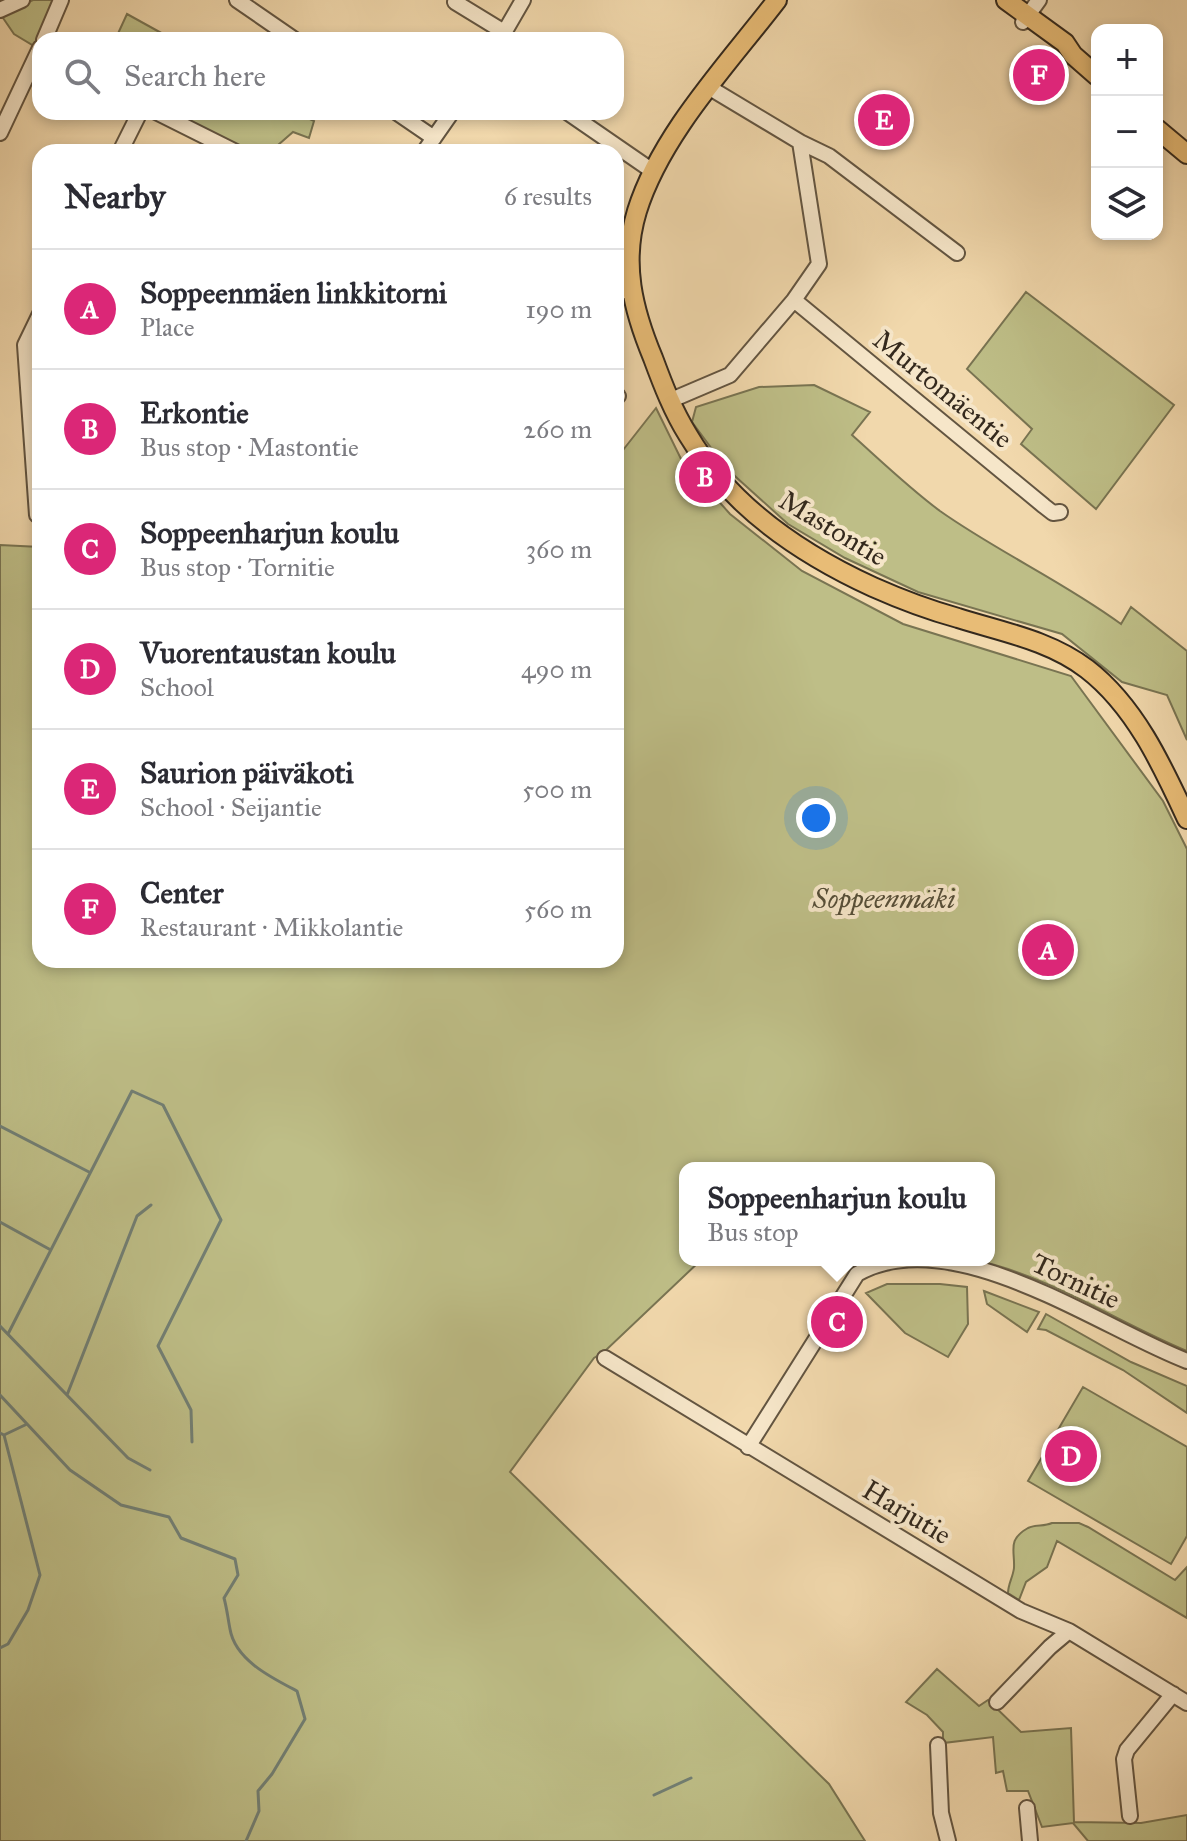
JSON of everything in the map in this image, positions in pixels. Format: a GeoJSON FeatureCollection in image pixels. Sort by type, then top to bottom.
{"type":"FeatureCollection","features":[{"type":"Feature","properties":{"kind":"main road","name":"Mastontie"},"geometry":{"type":"LineString","coordinates":[[624,287],[637,211],[654,172],[676,135],[777,0]]}},
{"type":"Feature","properties":{"kind":"main road"},"geometry":{"type":"LineString","coordinates":[[991,0],[1030,12]]}},
{"type":"Feature","properties":{"kind":"main road"},"geometry":{"type":"LineString","coordinates":[[1006,0],[1030,12],[1091,71]]}},
{"type":"Feature","properties":{"kind":"main road"},"geometry":{"type":"LineString","coordinates":[[1163,134],[1187,154]]}},
{"type":"Feature","properties":{"kind":"main road","name":"Mastontie"},"geometry":{"type":"LineString","coordinates":[[624,293],[669,401],[688,436],[713,470],[759,516],[802,548],[875,588],[925,608],[1050,647],[1086,668],[1106,686],[1135,722],[1187,819]]}},
{"type":"Feature","properties":{"kind":"street"},"geometry":{"type":"LineString","coordinates":[[0,10],[22,0]]}},
{"type":"Feature","properties":{"kind":"street"},"geometry":{"type":"LineString","coordinates":[[47,32],[61,0]]}},
{"type":"Feature","properties":{"kind":"street"},"geometry":{"type":"LineString","coordinates":[[237,0],[283,32]]}},
{"type":"Feature","properties":{"kind":"street"},"geometry":{"type":"LineString","coordinates":[[504,32],[523,0]]}},
{"type":"Feature","properties":{"kind":"street"},"geometry":{"type":"LineString","coordinates":[[455,2],[496,32]]}},
{"type":"Feature","properties":{"kind":"street"},"geometry":{"type":"LineString","coordinates":[[0,133],[32,67]]}},
{"type":"Feature","properties":{"kind":"street"},"geometry":{"type":"LineString","coordinates":[[710,88],[829,156],[957,253]]}},
{"type":"Feature","properties":{"kind":"street"},"geometry":{"type":"LineString","coordinates":[[124,144],[136,120]]}},
{"type":"Feature","properties":{"kind":"street"},"geometry":{"type":"LineString","coordinates":[[172,120],[220,144]]}},
{"type":"Feature","properties":{"kind":"street"},"geometry":{"type":"LineString","coordinates":[[408,120],[434,138]]}},
{"type":"Feature","properties":{"kind":"street"},"geometry":{"type":"LineString","coordinates":[[430,144],[446,120]]}},
{"type":"Feature","properties":{"kind":"street"},"geometry":{"type":"LineString","coordinates":[[579,120],[613,144]]}},
{"type":"Feature","properties":{"kind":"street"},"geometry":{"type":"LineString","coordinates":[[669,401],[730,375],[817,270],[820,257],[802,168],[800,142]]}},
{"type":"Feature","properties":{"kind":"street"},"geometry":{"type":"LineString","coordinates":[[624,151],[654,172]]}},
{"type":"Feature","properties":{"kind":"street","name":"Murtomäentie"},"geometry":{"type":"LineString","coordinates":[[794,300],[1044,506],[1053,513],[1060,512]]}},
{"type":"Feature","properties":{"kind":"street"},"geometry":{"type":"LineString","coordinates":[[32,331],[25,345],[32,360]]}},
{"type":"Feature","properties":{"kind":"street","name":"Tornitie"},"geometry":{"type":"LineString","coordinates":[[748,1447],[857,1274],[876,1266]]}},
{"type":"Feature","properties":{"kind":"street","name":"Tornitie"},"geometry":{"type":"LineString","coordinates":[[957,1266],[1010,1279],[1054,1296],[1187,1361]]}},
{"type":"Feature","properties":{"kind":"street","name":"Harjutie"},"geometry":{"type":"LineString","coordinates":[[605,1358],[1021,1611],[1069,1631],[1187,1703]]}},
{"type":"Feature","properties":{"kind":"street"},"geometry":{"type":"LineString","coordinates":[[997,1702],[1069,1631]]}},
{"type":"Feature","properties":{"kind":"street"},"geometry":{"type":"LineString","coordinates":[[1130,1816],[1124,1759],[1127,1750],[1173,1694]]}},
{"type":"Feature","properties":{"kind":"street"},"geometry":{"type":"LineString","coordinates":[[938,1745],[941,1813],[948,1841]]}},
{"type":"Feature","properties":{"kind":"street"},"geometry":{"type":"LineString","coordinates":[[1027,1808],[1030,1841]]}},
{"type":"Feature","properties":{"kind":"green space"},"geometry":{"type":"Polygon","coordinates":[[[33,0],[55,0],[40,32],[32,32],[32,45],[14,34],[1,15],[33,0]]]}},
{"type":"Feature","properties":{"kind":"green space"},"geometry":{"type":"Polygon","coordinates":[[[127,14],[160,32],[119,32],[127,14]]]}},
{"type":"Feature","properties":{"kind":"green space"},"geometry":{"type":"Polygon","coordinates":[[[187,120],[314,121],[309,138],[293,132],[279,144],[233,144],[187,120]]]}},
{"type":"Feature","properties":{"kind":"green space"},"geometry":{"type":"Polygon","coordinates":[[[1026,292],[1174,405],[1096,509],[1021,444],[1032,429],[967,369],[1026,292]]]}},
{"type":"Feature","properties":{"kind":"green space"},"geometry":{"type":"Polygon","coordinates":[[[814,385],[870,412],[852,435],[940,511],[1121,624],[1131,607],[1187,651],[1187,740],[1167,695],[1122,682],[1062,634],[918,592],[845,558],[788,524],[726,468],[692,422],[696,407],[759,387],[814,385]]]}},
{"type":"Feature","properties":{"kind":"green space","name":"Soppeenmäki"},"geometry":{"type":"Polygon","coordinates":[[[656,408],[681,459],[730,514],[802,571],[903,624],[1071,676],[1163,801],[1187,849],[1187,1351],[1057,1288],[995,1265],[995,1162],[679,1162],[679,1266],[695,1266],[594,1358],[510,1472],[829,1784],[865,1841],[0,1841],[0,545],[32,547],[32,968],[624,968],[624,449],[656,408]]]}},
{"type":"Feature","properties":{"kind":"green space"},"geometry":{"type":"Polygon","coordinates":[[[887,1284],[967,1287],[968,1324],[948,1357],[905,1333],[866,1293],[887,1284]]]}},
{"type":"Feature","properties":{"kind":"green space"},"geometry":{"type":"Polygon","coordinates":[[[984,1291],[1039,1312],[1027,1332],[987,1304],[984,1291]]]}},
{"type":"Feature","properties":{"kind":"green space"},"geometry":{"type":"Polygon","coordinates":[[[1046,1314],[1131,1362],[1187,1386],[1187,1413],[1123,1370],[1046,1330],[1038,1329],[1046,1314]]]}},
{"type":"Feature","properties":{"kind":"green space"},"geometry":{"type":"Polygon","coordinates":[[[1083,1387],[1187,1447],[1187,1536],[1171,1564],[1028,1481],[1083,1387]]]}},
{"type":"Feature","properties":{"kind":"green space"},"geometry":{"type":"Polygon","coordinates":[[[1079,1523],[1088,1527],[1175,1580],[1187,1567],[1187,1618],[1057,1541],[1047,1567],[1026,1582],[1019,1600],[1008,1593],[1017,1537],[1031,1527],[1079,1523]]]}},
{"type":"Feature","properties":{"kind":"green space"},"geometry":{"type":"Polygon","coordinates":[[[937,1669],[979,1706],[988,1700],[1021,1732],[1071,1728],[1074,1822],[1141,1823],[1187,1815],[1187,1841],[1088,1841],[1073,1823],[1042,1827],[1028,1791],[1007,1791],[1003,1771],[996,1773],[993,1737],[943,1743],[943,1732],[927,1715],[906,1702],[937,1669]]]}},
{"type":"Feature","properties":{"kind":"waterway"},"geometry":{"type":"LineString","coordinates":[[8,1334],[132,1091],[163,1105],[221,1220],[158,1346],[191,1410],[192,1442]]}},
{"type":"Feature","properties":{"kind":"waterway"},"geometry":{"type":"LineString","coordinates":[[0,1126],[89,1172]]}},
{"type":"Feature","properties":{"kind":"waterway"},"geometry":{"type":"LineString","coordinates":[[67,1395],[137,1216],[151,1205]]}},
{"type":"Feature","properties":{"kind":"waterway"},"geometry":{"type":"LineString","coordinates":[[0,1222],[49,1249]]}},
{"type":"Feature","properties":{"kind":"waterway"},"geometry":{"type":"LineString","coordinates":[[0,1326],[128,1458],[150,1470]]}},
{"type":"Feature","properties":{"kind":"waterway"},"geometry":{"type":"LineString","coordinates":[[0,1395],[70,1470],[121,1505],[169,1517],[181,1538],[235,1559],[238,1575],[224,1598],[233,1640],[256,1667],[297,1691],[305,1719],[272,1774],[258,1791],[259,1811],[246,1841]]}},
{"type":"Feature","properties":{"kind":"waterway"},"geometry":{"type":"LineString","coordinates":[[0,1433],[4,1435],[25,1425]]}},
{"type":"Feature","properties":{"kind":"waterway"},"geometry":{"type":"LineString","coordinates":[[0,1648],[8,1644],[28,1610],[40,1575],[4,1435]]}},
{"type":"Feature","properties":{"kind":"waterway"},"geometry":{"type":"LineString","coordinates":[[654,1795],[691,1778]]}},
{"type":"Feature","properties":{"kind":"place","name":"Center"},"geometry":{"type":"Point","coordinates":[1039,75]}},
{"type":"Feature","properties":{"kind":"place","name":"Saurion päiväkoti"},"geometry":{"type":"Point","coordinates":[884,120]}},
{"type":"Feature","properties":{"kind":"place","name":"Erkontie"},"geometry":{"type":"Point","coordinates":[705,477]}},
{"type":"Feature","properties":{"kind":"place","name":"Soppeenmäen linkkitorni"},"geometry":{"type":"Point","coordinates":[1048,950]}},
{"type":"Feature","properties":{"kind":"place","name":"Soppeenharjun koulu"},"geometry":{"type":"Point","coordinates":[837,1322]}},
{"type":"Feature","properties":{"kind":"place","name":"Vuorentaustan koulu"},"geometry":{"type":"Point","coordinates":[1071,1456]}}]}
